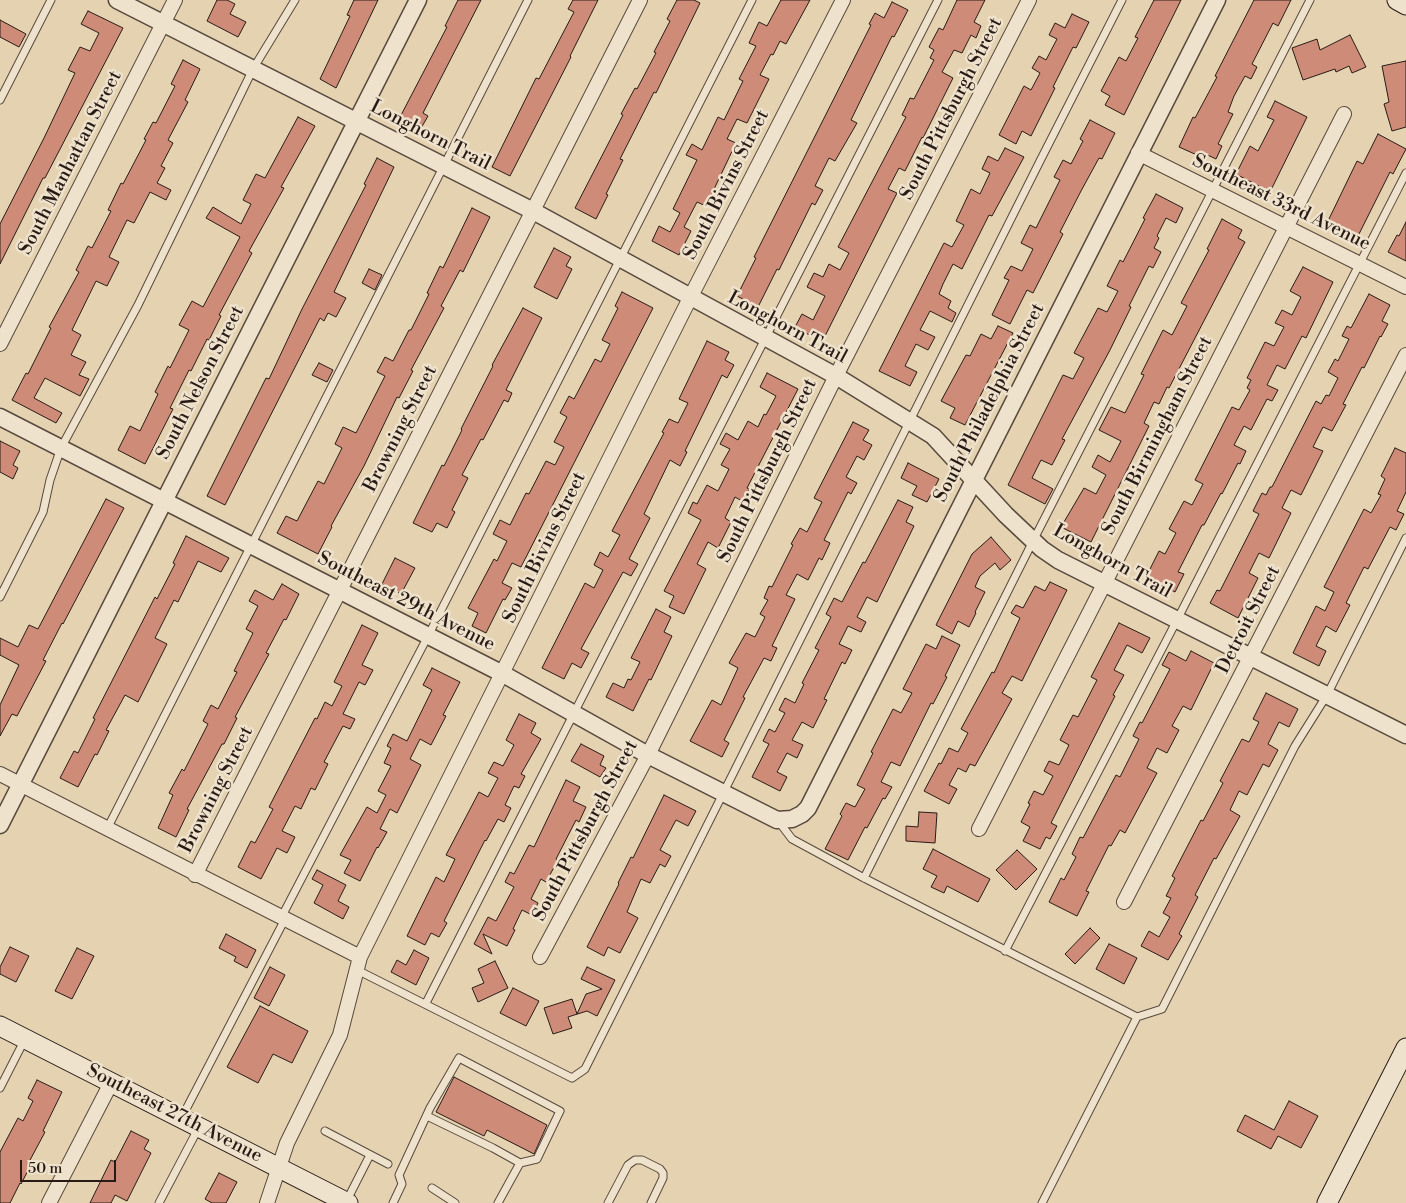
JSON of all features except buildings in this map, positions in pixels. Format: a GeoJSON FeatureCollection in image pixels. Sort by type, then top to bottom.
{"type":"FeatureCollection","features":[{"type":"Feature","properties":{"kind":"main road"},"geometry":{"type":"LineString","coordinates":[[1397,0],[1406,5]]}},
{"type":"Feature","properties":{"kind":"main road","name":"Southeast 27th Avenue"},"geometry":{"type":"LineString","coordinates":[[0,1026],[347,1203]]}},
{"type":"Feature","properties":{"kind":"main road"},"geometry":{"type":"LineString","coordinates":[[1327,1203],[1406,1048]]}},
{"type":"Feature","properties":{"kind":"street","name":"Longhorn Trail"},"geometry":{"type":"LineString","coordinates":[[117,0],[533,211],[836,376],[933,436],[1006,515],[1058,560],[1406,735]]}},
{"type":"Feature","properties":{"kind":"street","name":"South Manhattan Street"},"geometry":{"type":"LineString","coordinates":[[0,344],[175,0]]}},
{"type":"Feature","properties":{"kind":"street","name":"South Nelson Street"},"geometry":{"type":"LineString","coordinates":[[0,825],[418,0]]}},
{"type":"Feature","properties":{"kind":"street","name":"Browning Street"},"geometry":{"type":"LineString","coordinates":[[195,874],[640,0]]}},
{"type":"Feature","properties":{"kind":"street","name":"South Bivins Street"},"geometry":{"type":"LineString","coordinates":[[267,1203],[286,1143],[340,1035],[359,963],[690,298],[843,0]]}},
{"type":"Feature","properties":{"kind":"street","name":"South Pittsburgh Street"},"geometry":{"type":"LineString","coordinates":[[540,957],[648,755],[836,376],[1029,0]]}},
{"type":"Feature","properties":{"kind":"street","name":"South Philadelphia Street"},"geometry":{"type":"LineString","coordinates":[[785,820],[802,814],[808,808],[1217,0]]}},
{"type":"Feature","properties":{"kind":"street","name":"South Birmingham Street"},"geometry":{"type":"LineString","coordinates":[[979,829],[1344,114]]}},
{"type":"Feature","properties":{"kind":"street","name":"Southeast 33rd Avenue"},"geometry":{"type":"LineString","coordinates":[[1138,153],[1406,287]]}},
{"type":"Feature","properties":{"kind":"street","name":"Detroit Street"},"geometry":{"type":"LineString","coordinates":[[1124,902],[1252,657],[1406,355]]}},
{"type":"Feature","properties":{"kind":"street","name":"Southeast 29th Avenue"},"geometry":{"type":"LineString","coordinates":[[0,417],[503,674],[648,755],[785,820]]}},
{"type":"Feature","properties":{"kind":"street"},"geometry":{"type":"LineString","coordinates":[[0,774],[283,919],[359,963]]}},
{"type":"Feature","properties":{"kind":"street"},"geometry":{"type":"LineString","coordinates":[[50,1203],[111,1083]]}},
{"type":"Feature","properties":{"kind":"lane"},"geometry":{"type":"LineString","coordinates":[[0,100],[51,0]]}},
{"type":"Feature","properties":{"kind":"lane"},"geometry":{"type":"LineString","coordinates":[[0,597],[43,512],[50,480],[61,448],[138,305],[253,69],[295,0]]}},
{"type":"Feature","properties":{"kind":"lane"},"geometry":{"type":"LineString","coordinates":[[107,829],[528,0]]}},
{"type":"Feature","properties":{"kind":"lane"},"geometry":{"type":"LineString","coordinates":[[182,1118],[752,0]]}},
{"type":"Feature","properties":{"kind":"lane"},"geometry":{"type":"LineString","coordinates":[[426,1003],[938,0]]}},
{"type":"Feature","properties":{"kind":"lane"},"geometry":{"type":"LineString","coordinates":[[359,963],[426,1003],[572,1078],[585,1070],[1040,160],[1122,0]]}},
{"type":"Feature","properties":{"kind":"lane"},"geometry":{"type":"LineString","coordinates":[[864,878],[1310,0]]}},
{"type":"Feature","properties":{"kind":"lane"},"geometry":{"type":"LineString","coordinates":[[1005,951],[1178,620],[1406,173]]}},
{"type":"Feature","properties":{"kind":"lane"},"geometry":{"type":"LineString","coordinates":[[785,820],[792,838],[864,878],[1005,951],[1137,1017],[1162,1009],[1295,746],[1327,695],[1406,538]]}},
{"type":"Feature","properties":{"kind":"lane"},"geometry":{"type":"LineString","coordinates":[[1042,1203],[1137,1017]]}},
{"type":"Feature","properties":{"kind":"lane"},"geometry":{"type":"LineString","coordinates":[[0,1088],[25,1039]]}},
{"type":"Feature","properties":{"kind":"lane"},"geometry":{"type":"LineString","coordinates":[[393,1203],[402,1184],[399,1175],[427,1116],[458,1058],[560,1111],[537,1159],[520,1163],[427,1116]]}},
{"type":"Feature","properties":{"kind":"lane"},"geometry":{"type":"LineString","coordinates":[[159,1203],[199,1127]]}},
{"type":"Feature","properties":{"kind":"lane"},"geometry":{"type":"LineString","coordinates":[[325,1130],[388,1164]]}},
{"type":"Feature","properties":{"kind":"lane"},"geometry":{"type":"LineString","coordinates":[[347,1203],[370,1155]]}},
{"type":"Feature","properties":{"kind":"lane"},"geometry":{"type":"LineString","coordinates":[[608,1203],[628,1164],[635,1160],[642,1160],[660,1169],[663,1173],[663,1178],[651,1203]]}},
{"type":"Feature","properties":{"kind":"lane"},"geometry":{"type":"LineString","coordinates":[[498,1203],[520,1163]]}},
{"type":"Feature","properties":{"kind":"lane"},"geometry":{"type":"LineString","coordinates":[[432,1188],[455,1203]]}}]}
